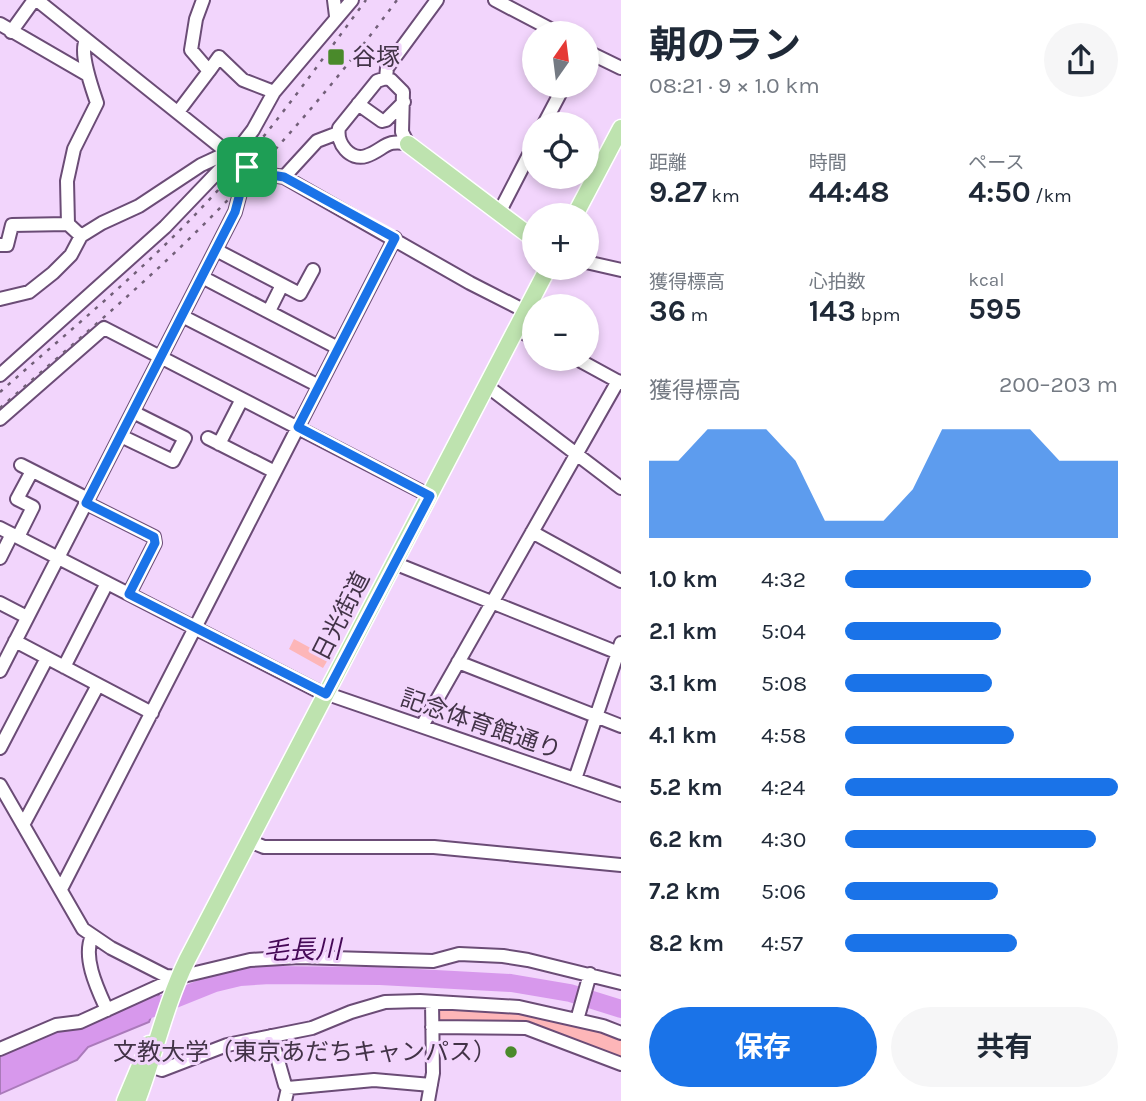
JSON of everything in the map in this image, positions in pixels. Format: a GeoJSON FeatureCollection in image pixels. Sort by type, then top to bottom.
{"type":"FeatureCollection","features":[{"type":"Feature","properties":{"kind":"main road"},"geometry":{"type":"LineString","coordinates":[[581,203],[621,128]]}},
{"type":"Feature","properties":{"kind":"main road"},"geometry":{"type":"LineString","coordinates":[[408,144],[522,230]]}},
{"type":"Feature","properties":{"kind":"main road","name":"日光街道"},"geometry":{"type":"LineString","coordinates":[[160,1028],[177,981],[522,317]]}},
{"type":"Feature","properties":{"kind":"main road"},"geometry":{"type":"LineString","coordinates":[[137,1101],[160,1028]]}},
{"type":"Feature","properties":{"kind":"main road"},"geometry":{"type":"LineString","coordinates":[[125,1101],[147,1046],[160,1028]]}},
{"type":"Feature","properties":{"kind":"street"},"geometry":{"type":"LineString","coordinates":[[11,32],[36,0],[252,172],[284,177],[470,283],[522,309]]}},
{"type":"Feature","properties":{"kind":"street"},"geometry":{"type":"LineString","coordinates":[[204,0],[196,19],[191,50],[209,71]]}},
{"type":"Feature","properties":{"kind":"street"},"geometry":{"type":"LineString","coordinates":[[334,0],[336,16]]}},
{"type":"Feature","properties":{"kind":"street"},"geometry":{"type":"LineString","coordinates":[[0,375],[157,234],[253,130],[274,92],[352,0]]}},
{"type":"Feature","properties":{"kind":"street"},"geometry":{"type":"LineString","coordinates":[[386,78],[387,68],[437,0]]}},
{"type":"Feature","properties":{"kind":"street"},"geometry":{"type":"LineString","coordinates":[[495,0],[515,5],[540,21]]}},
{"type":"Feature","properties":{"kind":"street"},"geometry":{"type":"LineString","coordinates":[[0,24],[88,75]]}},
{"type":"Feature","properties":{"kind":"street"},"geometry":{"type":"LineString","coordinates":[[68,224],[67,181],[74,149],[97,103],[88,75],[83,45],[86,40]]}},
{"type":"Feature","properties":{"kind":"street"},"geometry":{"type":"LineString","coordinates":[[178,112],[219,57],[243,80],[274,92]]}},
{"type":"Feature","properties":{"kind":"street"},"geometry":{"type":"LineString","coordinates":[[599,57],[621,68]]}},
{"type":"Feature","properties":{"kind":"street"},"geometry":{"type":"LineString","coordinates":[[386,78],[401,88],[404,102],[402,132],[408,144]]}},
{"type":"Feature","properties":{"kind":"street"},"geometry":{"type":"LineString","coordinates":[[386,78],[377,81],[342,124],[338,133],[339,141],[344,148],[357,156],[365,156],[389,143],[398,141],[408,144]]}},
{"type":"Feature","properties":{"kind":"street"},"geometry":{"type":"LineString","coordinates":[[358,104],[382,121],[404,102]]}},
{"type":"Feature","properties":{"kind":"street"},"geometry":{"type":"LineString","coordinates":[[284,177],[317,141],[338,133]]}},
{"type":"Feature","properties":{"kind":"street"},"geometry":{"type":"LineString","coordinates":[[0,299],[29,292],[71,256],[81,236],[139,206],[201,165],[231,154]]}},
{"type":"Feature","properties":{"kind":"street"},"geometry":{"type":"LineString","coordinates":[[0,671],[235,212],[247,167]]}},
{"type":"Feature","properties":{"kind":"street"},"geometry":{"type":"LineString","coordinates":[[499,213],[522,168]]}},
{"type":"Feature","properties":{"kind":"street"},"geometry":{"type":"LineString","coordinates":[[0,245],[7,245],[12,225],[68,224],[81,236]]}},
{"type":"Feature","properties":{"kind":"street"},"geometry":{"type":"LineString","coordinates":[[61,889],[395,238]]}},
{"type":"Feature","properties":{"kind":"street"},"geometry":{"type":"LineString","coordinates":[[216,250],[300,295],[313,270]]}},
{"type":"Feature","properties":{"kind":"street"},"geometry":{"type":"LineString","coordinates":[[599,265],[621,270]]}},
{"type":"Feature","properties":{"kind":"street"},"geometry":{"type":"LineString","coordinates":[[202,277],[338,348]]}},
{"type":"Feature","properties":{"kind":"street"},"geometry":{"type":"LineString","coordinates":[[269,311],[282,285]]}},
{"type":"Feature","properties":{"kind":"street"},"geometry":{"type":"LineString","coordinates":[[183,316],[319,386]]}},
{"type":"Feature","properties":{"kind":"street"},"geometry":{"type":"LineString","coordinates":[[0,419],[104,328],[430,496]]}},
{"type":"Feature","properties":{"kind":"street"},"geometry":{"type":"LineString","coordinates":[[516,329],[522,332]]}},
{"type":"Feature","properties":{"kind":"street"},"geometry":{"type":"LineString","coordinates":[[422,726],[620,382],[599,371]]}},
{"type":"Feature","properties":{"kind":"street"},"geometry":{"type":"LineString","coordinates":[[487,386],[621,488]]}},
{"type":"Feature","properties":{"kind":"street"},"geometry":{"type":"LineString","coordinates":[[242,399],[214,441],[275,472]]}},
{"type":"Feature","properties":{"kind":"street"},"geometry":{"type":"LineString","coordinates":[[121,436],[173,461],[185,438],[133,412]]}},
{"type":"Feature","properties":{"kind":"street"},"geometry":{"type":"LineString","coordinates":[[0,558],[10,533],[33,507],[17,499],[26,468],[154,537],[155,543],[129,594]]}},
{"type":"Feature","properties":{"kind":"street"},"geometry":{"type":"LineString","coordinates":[[532,532],[621,581]]}},
{"type":"Feature","properties":{"kind":"street","name":"記念体育館通り"},"geometry":{"type":"LineString","coordinates":[[10,533],[326,694],[621,795]]}},
{"type":"Feature","properties":{"kind":"street"},"geometry":{"type":"LineString","coordinates":[[394,563],[620,650],[575,779]]}},
{"type":"Feature","properties":{"kind":"street"},"geometry":{"type":"LineString","coordinates":[[64,667],[107,583]]}},
{"type":"Feature","properties":{"kind":"street"},"geometry":{"type":"LineString","coordinates":[[0,603],[27,617]]}},
{"type":"Feature","properties":{"kind":"street"},"geometry":{"type":"LineString","coordinates":[[15,641],[152,713]]}},
{"type":"Feature","properties":{"kind":"street"},"geometry":{"type":"LineString","coordinates":[[0,748],[47,658]]}},
{"type":"Feature","properties":{"kind":"street"},"geometry":{"type":"LineString","coordinates":[[458,662],[621,726]]}},
{"type":"Feature","properties":{"kind":"street"},"geometry":{"type":"LineString","coordinates":[[23,825],[98,685]]}},
{"type":"Feature","properties":{"kind":"street"},"geometry":{"type":"LineString","coordinates":[[0,785],[83,929],[177,981]]}},
{"type":"Feature","properties":{"kind":"street"},"geometry":{"type":"LineString","coordinates":[[249,841],[264,846],[434,847],[557,861],[621,865]]}},
{"type":"Feature","properties":{"kind":"street"},"geometry":{"type":"LineString","coordinates":[[92,936],[88,946],[91,962],[96,984],[107,1010]]}},
{"type":"Feature","properties":{"kind":"street"},"geometry":{"type":"LineString","coordinates":[[0,1049],[56,1025],[80,1022],[177,981],[250,960],[299,957],[433,961],[459,954],[528,960],[621,983]]}},
{"type":"Feature","properties":{"kind":"street"},"geometry":{"type":"LineString","coordinates":[[578,1016],[589,976]]}},
{"type":"Feature","properties":{"kind":"street"},"geometry":{"type":"LineString","coordinates":[[150,1066],[162,1070],[227,1045],[312,1028],[385,1002],[519,1007],[578,1016],[621,1033]]}},
{"type":"Feature","properties":{"kind":"street"},"geometry":{"type":"LineString","coordinates":[[428,1101],[432,1085],[432,1002]]}},
{"type":"Feature","properties":{"kind":"street"},"geometry":{"type":"LineString","coordinates":[[432,1027],[526,1028],[621,1064]]}},
{"type":"Feature","properties":{"kind":"street"},"geometry":{"type":"LineString","coordinates":[[271,1036],[287,1095],[374,1080],[432,1085]]}},
{"type":"Feature","properties":{"kind":"shaded area"},"geometry":{"type":"Polygon","coordinates":[[[294,639],[329,658],[323,668],[289,649],[294,639]]]}},
{"type":"Feature","properties":{"kind":"shaded area"},"geometry":{"type":"Polygon","coordinates":[[[161,989],[149,1022],[88,1047],[77,1060],[0,1094],[0,1054],[161,989]]]}},
{"type":"Feature","properties":{"kind":"shaded area"},"geometry":{"type":"Polygon","coordinates":[[[442,1006],[520,1012],[607,1033],[621,1039],[621,1062],[527,1025],[442,1024],[438,1020],[439,1008],[442,1006]]]}},
{"type":"Feature","properties":{"kind":"waterway","name":"毛長川"},"geometry":{"type":"LineString","coordinates":[[135,1015],[215,983],[240,977],[270,975],[380,976],[511,983],[570,993],[621,1009]]}},
{"type":"Feature","properties":{"kind":"railway"},"geometry":{"type":"LineString","coordinates":[[0,392],[133,275],[208,201],[270,128],[366,0]]}},
{"type":"Feature","properties":{"kind":"railway"},"geometry":{"type":"LineString","coordinates":[[0,408],[141,284],[221,207],[313,106],[397,0]]}},
{"type":"Feature","properties":{"kind":"place","name":"谷塚"},"geometry":{"type":"Point","coordinates":[336,57]}},
{"type":"Feature","properties":{"kind":"place","name":"文教大学（東京あだちキャンパス）"},"geometry":{"type":"Point","coordinates":[511,1052]}},
{"type":"Feature","properties":{"kind":"route"},"geometry":{"type":"LineString","coordinates":[[247,167],[252,172],[284,177],[395,238],[298,427],[430,496],[326,694],[129,594],[155,543],[154,537],[86,503],[235,212],[242,194],[247,167]]}}]}
